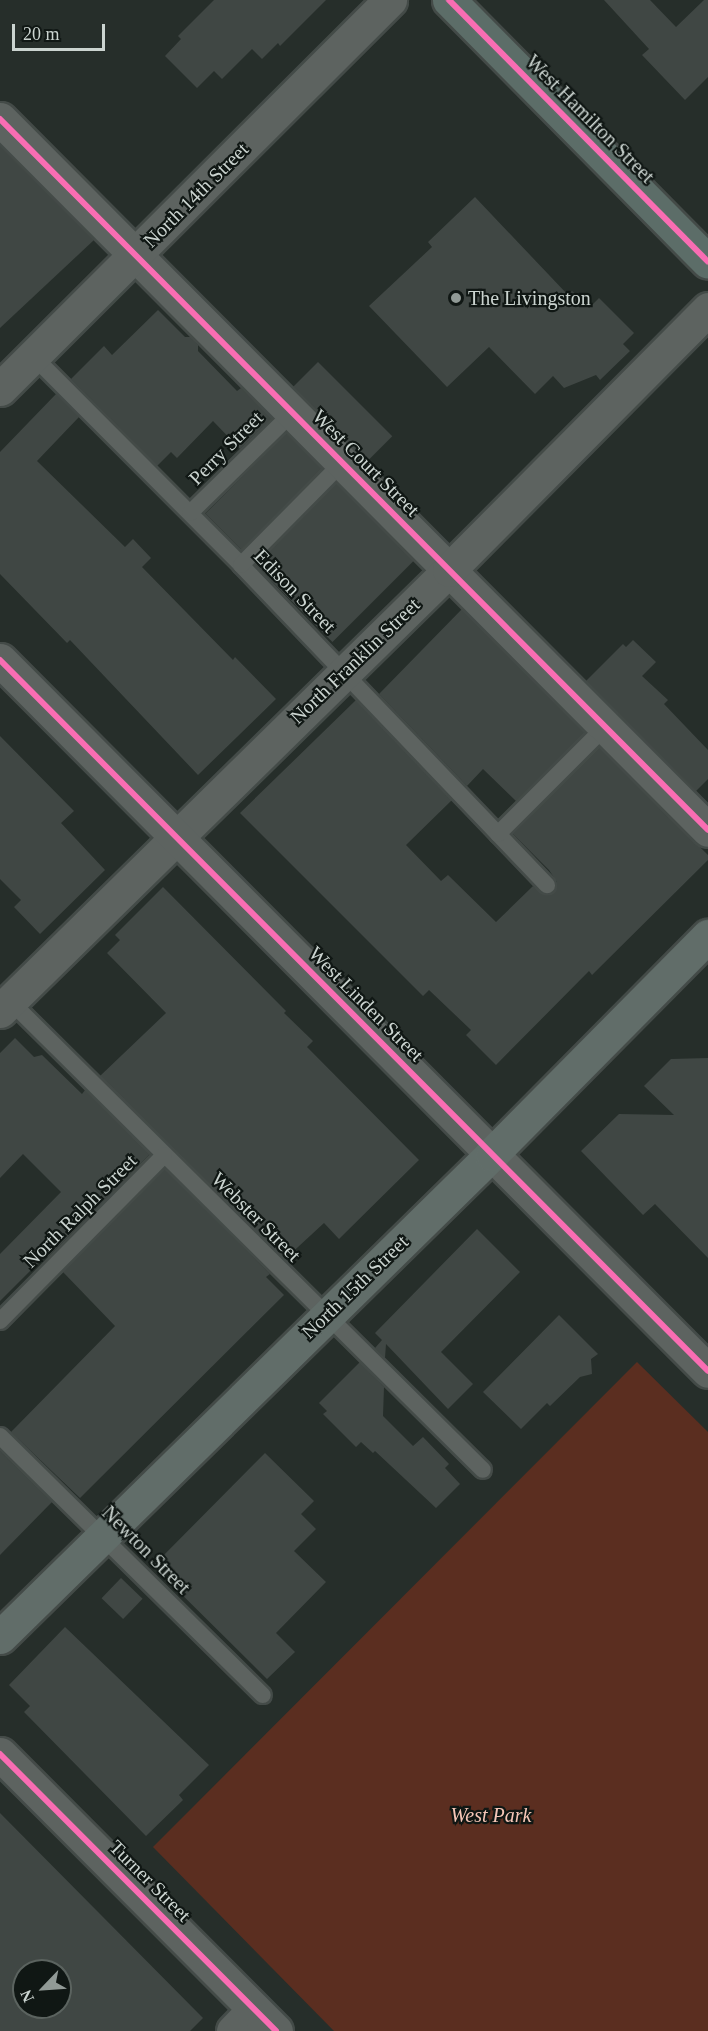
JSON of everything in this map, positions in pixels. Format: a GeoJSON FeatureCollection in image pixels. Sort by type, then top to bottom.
{"type":"FeatureCollection","features":[{"type":"Feature","properties":{"kind":"main road","name":"West Hamilton Street"},"geometry":{"type":"LineString","coordinates":[[449,0],[708,262]]}},
{"type":"Feature","properties":{"kind":"main road","name":"North 15th Street"},"geometry":{"type":"LineString","coordinates":[[0,1637],[492,1154],[708,936]]}},
{"type":"Feature","properties":{"kind":"street","name":"North 14th Street"},"geometry":{"type":"LineString","coordinates":[[0,389],[390,0]]}},
{"type":"Feature","properties":{"kind":"street","name":"West Court Street"},"geometry":{"type":"LineString","coordinates":[[0,119],[708,830]]}},
{"type":"Feature","properties":{"kind":"street","name":"North Franklin Street"},"geometry":{"type":"LineString","coordinates":[[3,1001],[177,837],[449,570],[708,309]]}},
{"type":"Feature","properties":{"kind":"street","name":"West Linden Street"},"geometry":{"type":"LineString","coordinates":[[0,660],[708,1371]]}},
{"type":"Feature","properties":{"kind":"street","name":"Turner Street"},"geometry":{"type":"LineString","coordinates":[[0,1754],[254,2024]]}},
{"type":"Feature","properties":{"kind":"lane","name":"Edison Street"},"geometry":{"type":"LineString","coordinates":[[33,356],[344,671],[547,885]]}},
{"type":"Feature","properties":{"kind":"lane","name":"Perry Street"},"geometry":{"type":"LineString","coordinates":[[190,513],[292,413]]}},
{"type":"Feature","properties":{"kind":"lane"},"geometry":{"type":"LineString","coordinates":[[241,565],[342,463]]}},
{"type":"Feature","properties":{"kind":"lane"},"geometry":{"type":"LineString","coordinates":[[498,834],[605,727]]}},
{"type":"Feature","properties":{"kind":"lane","name":"Webster Street"},"geometry":{"type":"LineString","coordinates":[[3,1001],[164,1155],[483,1470]]}},
{"type":"Feature","properties":{"kind":"lane","name":"North Ralph Street"},"geometry":{"type":"LineString","coordinates":[[0,1321],[164,1155]]}},
{"type":"Feature","properties":{"kind":"lane","name":"Newton Street"},"geometry":{"type":"LineString","coordinates":[[0,1436],[263,1695]]}},
{"type":"Feature","properties":{"kind":"green space","name":"West Park"},"geometry":{"type":"Polygon","coordinates":[[[637,1362],[708,1432],[708,2031],[334,2031],[153,1847],[637,1362]]]}},
{"type":"Feature","properties":{"kind":"building"},"geometry":{"type":"Polygon","coordinates":[[[214,0],[326,0],[280,46],[278,43],[262,59],[252,49],[222,79],[214,71],[197,88],[165,56],[181,39],[178,36],[214,0]]]}},
{"type":"Feature","properties":{"kind":"building"},"geometry":{"type":"Polygon","coordinates":[[[604,0],[650,0],[676,27],[704,0],[708,0],[708,77],[685,100],[642,55],[649,49],[604,0]]]}},
{"type":"Feature","properties":{"kind":"building"},"geometry":{"type":"Polygon","coordinates":[[[0,146],[94,240],[0,328],[0,146]]]}},
{"type":"Feature","properties":{"kind":"building"},"geometry":{"type":"Polygon","coordinates":[[[475,197],[568,295],[572,291],[589,308],[599,298],[634,333],[623,344],[630,351],[600,380],[596,375],[564,388],[553,376],[535,394],[489,347],[447,387],[369,306],[432,247],[428,242],[475,197]]]}},
{"type":"Feature","properties":{"kind":"building"},"geometry":{"type":"Polygon","coordinates":[[[158,310],[185,337],[191,337],[198,345],[198,351],[237,391],[241,388],[272,418],[240,449],[213,421],[177,458],[171,452],[157,466],[71,379],[104,346],[112,355],[158,310]]]}},
{"type":"Feature","properties":{"kind":"building"},"geometry":{"type":"Polygon","coordinates":[[[318,362],[392,436],[367,461],[293,387],[318,362]]]}},
{"type":"Feature","properties":{"kind":"building"},"geometry":{"type":"Polygon","coordinates":[[[56,394],[79,417],[37,461],[125,547],[133,539],[151,558],[142,567],[233,660],[235,657],[276,699],[198,775],[70,640],[67,643],[0,574],[0,452],[56,394]]]}},
{"type":"Feature","properties":{"kind":"building"},"geometry":{"type":"Polygon","coordinates":[[[286,433],[322,469],[241,550],[205,514],[286,433]]]}},
{"type":"Feature","properties":{"kind":"building"},"geometry":{"type":"Polygon","coordinates":[[[336,483],[414,561],[332,642],[255,564],[336,483]]]}},
{"type":"Feature","properties":{"kind":"building"},"geometry":{"type":"Polygon","coordinates":[[[462,609],[585,733],[516,801],[483,769],[467,786],[379,694],[462,609]]]}},
{"type":"Feature","properties":{"kind":"building"},"geometry":{"type":"Polygon","coordinates":[[[633,640],[656,662],[642,676],[668,700],[664,704],[708,750],[708,779],[696,791],[586,681],[623,644],[626,647],[633,640]]]}},
{"type":"Feature","properties":{"kind":"building"},"geometry":{"type":"Polygon","coordinates":[[[356,700],[452,800],[406,845],[441,881],[448,875],[496,922],[533,886],[545,895],[550,895],[557,888],[557,882],[549,870],[513,834],[599,747],[708,855],[708,860],[592,975],[589,971],[496,1065],[466,1035],[471,1030],[429,990],[423,996],[240,813],[356,700]]]}},
{"type":"Feature","properties":{"kind":"building"},"geometry":{"type":"Polygon","coordinates":[[[0,736],[74,811],[61,823],[105,870],[40,934],[14,907],[21,900],[0,879],[0,736]]]}},
{"type":"Feature","properties":{"kind":"building"},"geometry":{"type":"Polygon","coordinates":[[[163,887],[286,1011],[284,1013],[313,1041],[307,1047],[419,1160],[339,1239],[324,1223],[285,1259],[100,1076],[166,1013],[107,953],[120,940],[115,935],[163,887]]]}},
{"type":"Feature","properties":{"kind":"building"},"geometry":{"type":"Polygon","coordinates":[[[15,1038],[34,1057],[42,1055],[82,1094],[85,1090],[150,1154],[48,1257],[46,1255],[0,1301],[0,1254],[61,1192],[23,1154],[0,1178],[0,1053],[15,1038]]]}},
{"type":"Feature","properties":{"kind":"building"},"geometry":{"type":"Polygon","coordinates":[[[708,1058],[708,1258],[655,1204],[643,1215],[581,1151],[619,1114],[674,1115],[644,1086],[671,1059],[708,1058]]]}},
{"type":"Feature","properties":{"kind":"building"},"geometry":{"type":"Polygon","coordinates":[[[165,1169],[270,1274],[266,1277],[284,1295],[80,1498],[11,1432],[115,1326],[63,1272],[165,1169]]]}},
{"type":"Feature","properties":{"kind":"building"},"geometry":{"type":"Polygon","coordinates":[[[477,1229],[520,1272],[441,1352],[473,1384],[448,1409],[386,1344],[385,1358],[375,1348],[382,1340],[375,1333],[477,1229]]]}},
{"type":"Feature","properties":{"kind":"building"},"geometry":{"type":"Polygon","coordinates":[[[559,1315],[598,1354],[591,1359],[592,1374],[580,1377],[550,1406],[547,1403],[521,1429],[483,1392],[559,1315]]]}},
{"type":"Feature","properties":{"kind":"building"},"geometry":{"type":"Polygon","coordinates":[[[360,1362],[384,1387],[383,1416],[413,1446],[423,1437],[449,1464],[445,1468],[460,1484],[436,1508],[375,1451],[373,1453],[361,1442],[356,1447],[323,1414],[327,1411],[319,1403],[360,1362]]]}},
{"type":"Feature","properties":{"kind":"building"},"geometry":{"type":"Polygon","coordinates":[[[0,1451],[52,1502],[0,1555],[0,1451]]]}},
{"type":"Feature","properties":{"kind":"building"},"geometry":{"type":"Polygon","coordinates":[[[265,1453],[314,1501],[301,1514],[316,1529],[294,1551],[326,1582],[276,1633],[295,1652],[267,1679],[153,1566],[265,1453]]]}},
{"type":"Feature","properties":{"kind":"building"},"geometry":{"type":"Polygon","coordinates":[[[121,1578],[143,1599],[123,1619],[102,1598],[121,1578]]]}},
{"type":"Feature","properties":{"kind":"building"},"geometry":{"type":"Polygon","coordinates":[[[65,1627],[209,1765],[179,1795],[183,1800],[146,1836],[24,1712],[30,1706],[9,1685],[65,1627]]]}},
{"type":"Feature","properties":{"kind":"building"},"geometry":{"type":"Polygon","coordinates":[[[0,1813],[203,2018],[190,2031],[0,2031],[0,1813]]]}},
{"type":"Feature","properties":{"kind":"cycle path"},"geometry":{"type":"LineString","coordinates":[[449,0],[708,262]]}},
{"type":"Feature","properties":{"kind":"cycle path"},"geometry":{"type":"LineString","coordinates":[[0,119],[708,830]]}},
{"type":"Feature","properties":{"kind":"cycle path"},"geometry":{"type":"LineString","coordinates":[[0,660],[708,1371]]}},
{"type":"Feature","properties":{"kind":"cycle path"},"geometry":{"type":"LineString","coordinates":[[0,1754],[276,2031]]}},
{"type":"Feature","properties":{"kind":"place","name":"The Livingston"},"geometry":{"type":"Point","coordinates":[456,298]}}]}
